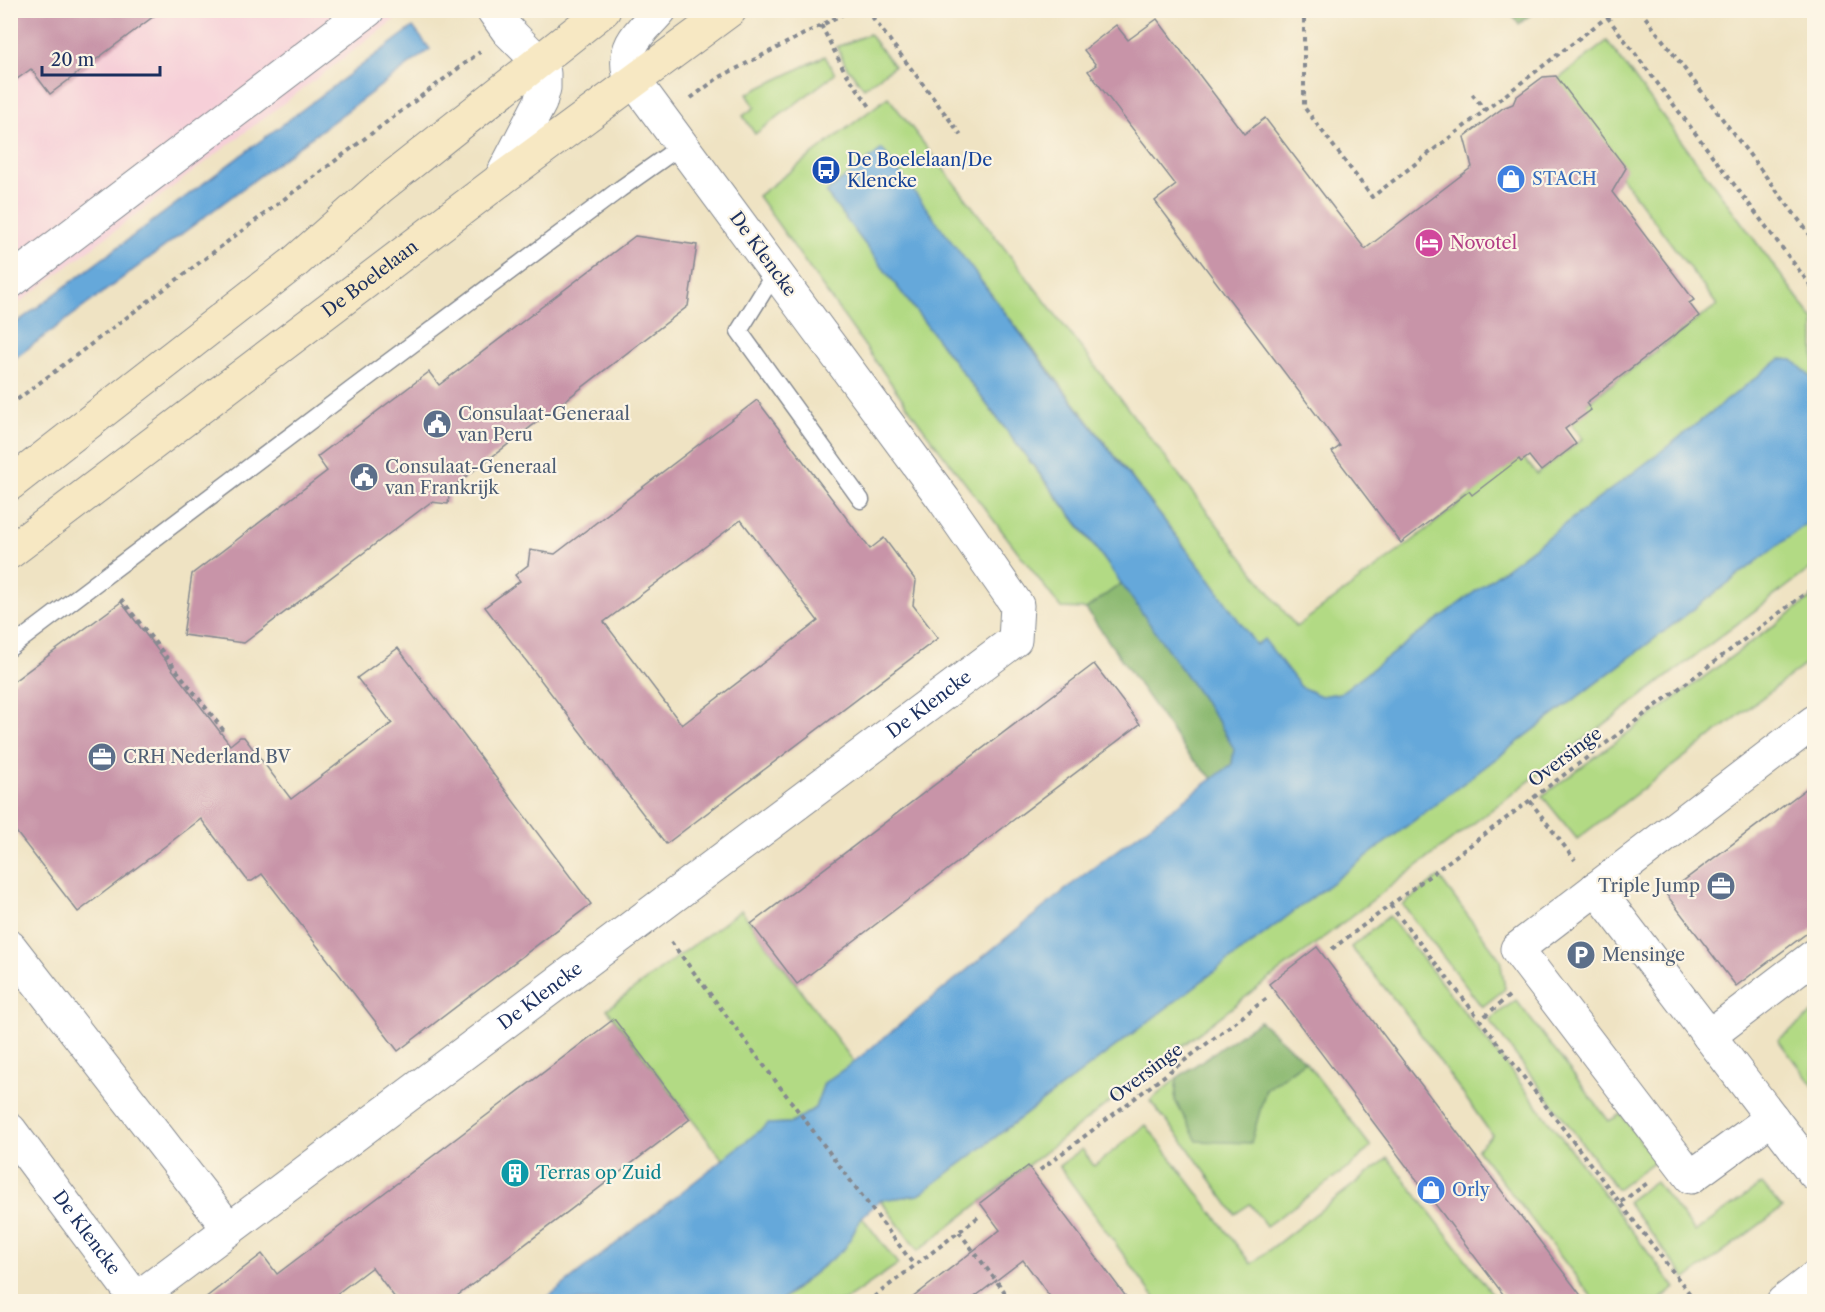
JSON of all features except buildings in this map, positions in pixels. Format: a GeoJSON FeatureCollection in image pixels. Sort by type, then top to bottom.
{"type":"FeatureCollection","features":[{"type":"Feature","properties":{"kind":"main road"},"geometry":{"type":"LineString","coordinates":[[10,484],[295,262],[379,188],[604,10]]}},
{"type":"Feature","properties":{"kind":"main road","name":"De Boelelaan"},"geometry":{"type":"LineString","coordinates":[[10,552],[500,180],[730,10]]}},
{"type":"Feature","properties":{"kind":"street"},"geometry":{"type":"LineString","coordinates":[[10,282],[368,10]]}},
{"type":"Feature","properties":{"kind":"street","name":"De Klencke"},"geometry":{"type":"LineString","coordinates":[[10,1130],[136,1299],[1015,640],[1017,605],[944,500],[634,82],[627,64],[630,46],[660,10]]}},
{"type":"Feature","properties":{"kind":"street"},"geometry":{"type":"LineString","coordinates":[[500,21],[538,61],[544,73],[544,88],[540,103],[500,180]]}},
{"type":"Feature","properties":{"kind":"street"},"geometry":{"type":"LineString","coordinates":[[1772,1118],[1691,1178],[1516,949],[1815,722]]}},
{"type":"Feature","properties":{"kind":"street"},"geometry":{"type":"LineString","coordinates":[[1596,888],[1815,1173]]}},
{"type":"Feature","properties":{"kind":"street"},"geometry":{"type":"LineString","coordinates":[[10,947],[229,1229]]}},
{"type":"Feature","properties":{"kind":"street"},"geometry":{"type":"LineString","coordinates":[[1709,1036],[1815,956]]}},
{"type":"Feature","properties":{"kind":"street"},"geometry":{"type":"LineString","coordinates":[[1783,1302],[1815,1278]]}},
{"type":"Feature","properties":{"kind":"lane"},"geometry":{"type":"LineString","coordinates":[[10,648],[610,196],[681,146]]}},
{"type":"Feature","properties":{"kind":"lane"},"geometry":{"type":"LineString","coordinates":[[776,271],[739,331],[861,500]]}},
{"type":"Feature","properties":{"kind":"path"},"geometry":{"type":"LineString","coordinates":[[663,120],[718,78],[850,10]]}},
{"type":"Feature","properties":{"kind":"path"},"geometry":{"type":"LineString","coordinates":[[867,10],[961,135]]}},
{"type":"Feature","properties":{"kind":"path"},"geometry":{"type":"LineString","coordinates":[[1304,10],[1304,107],[1372,197],[1607,17]]}},
{"type":"Feature","properties":{"kind":"path"},"geometry":{"type":"LineString","coordinates":[[1602,10],[1815,290]]}},
{"type":"Feature","properties":{"kind":"path"},"geometry":{"type":"LineString","coordinates":[[1640,10],[1815,240]]}},
{"type":"Feature","properties":{"kind":"path"},"geometry":{"type":"LineString","coordinates":[[10,405],[500,21]]}},
{"type":"Feature","properties":{"kind":"path"},"geometry":{"type":"LineString","coordinates":[[821,25],[844,70],[871,108]]}},
{"type":"Feature","properties":{"kind":"path"},"geometry":{"type":"LineString","coordinates":[[1472,94],[1485,110]]}},
{"type":"Feature","properties":{"kind":"path"},"geometry":{"type":"LineString","coordinates":[[104,577],[224,731]]}},
{"type":"Feature","properties":{"kind":"path","name":"Oversinge"},"geometry":{"type":"LineString","coordinates":[[1332,950],[1815,587]]}},
{"type":"Feature","properties":{"kind":"path"},"geometry":{"type":"LineString","coordinates":[[1530,801],[1596,888]]}},
{"type":"Feature","properties":{"kind":"path"},"geometry":{"type":"LineString","coordinates":[[1390,905],[1696,1302]]}},
{"type":"Feature","properties":{"kind":"path"},"geometry":{"type":"LineString","coordinates":[[650,913],[914,1265]]}},
{"type":"Feature","properties":{"kind":"path"},"geometry":{"type":"LineString","coordinates":[[1480,1020],[1536,975]]}},
{"type":"Feature","properties":{"kind":"path","name":"Oversinge"},"geometry":{"type":"LineString","coordinates":[[1040,1170],[1267,998]]}},
{"type":"Feature","properties":{"kind":"path"},"geometry":{"type":"LineString","coordinates":[[867,1302],[981,1215]]}},
{"type":"Feature","properties":{"kind":"path"},"geometry":{"type":"LineString","coordinates":[[959,1232],[1004,1291],[1005,1302]]}},
{"type":"Feature","properties":{"kind":"shaded area"},"geometry":{"type":"Polygon","coordinates":[[[11,11],[406,11],[11,309],[11,11]]]}},
{"type":"Feature","properties":{"kind":"green space"},"geometry":{"type":"Polygon","coordinates":[[[1509,11],[1535,11],[1519,24],[1509,11]]]}},
{"type":"Feature","properties":{"kind":"green space"},"geometry":{"type":"Polygon","coordinates":[[[869,34],[894,66],[864,88],[846,66],[837,47],[869,34]]]}},
{"type":"Feature","properties":{"kind":"green space"},"geometry":{"type":"Polygon","coordinates":[[[1607,41],[1814,320],[1814,380],[1793,360],[1780,359],[1654,457],[1340,693],[1321,696],[1301,687],[1264,640],[1256,645],[1207,576],[881,150],[826,193],[1122,583],[1086,609],[1061,608],[923,428],[758,196],[888,97],[1296,627],[1407,545],[1521,455],[1537,474],[1583,439],[1567,418],[1717,305],[1552,84],[1607,41]]]}},
{"type":"Feature","properties":{"kind":"green space"},"geometry":{"type":"Polygon","coordinates":[[[825,56],[835,74],[755,134],[743,116],[755,107],[747,94],[825,56]]]}},
{"type":"Feature","properties":{"kind":"green space"},"geometry":{"type":"Polygon","coordinates":[[[1814,518],[1814,566],[1364,906],[918,1251],[880,1200],[919,1195],[1814,518]]]}},
{"type":"Feature","properties":{"kind":"green space"},"geometry":{"type":"Polygon","coordinates":[[[1122,583],[1218,721],[1234,749],[1232,764],[1213,779],[1187,753],[1086,609],[1122,583]]]}},
{"type":"Feature","properties":{"kind":"green space"},"geometry":{"type":"Polygon","coordinates":[[[1814,596],[1814,658],[1577,839],[1542,796],[1814,596]]]}},
{"type":"Feature","properties":{"kind":"green space"},"geometry":{"type":"Polygon","coordinates":[[[1439,877],[1500,959],[1505,989],[1482,1007],[1403,905],[1439,877]]]}},
{"type":"Feature","properties":{"kind":"green space"},"geometry":{"type":"Polygon","coordinates":[[[741,910],[854,1062],[824,1083],[815,1108],[792,1123],[768,1124],[723,1160],[607,1009],[741,910]]]}},
{"type":"Feature","properties":{"kind":"green space"},"geometry":{"type":"Polygon","coordinates":[[[1389,916],[1527,1092],[1675,1288],[1658,1301],[1595,1301],[1477,1149],[1492,1135],[1407,1015],[1351,947],[1389,916]]]}},
{"type":"Feature","properties":{"kind":"green space"},"geometry":{"type":"Polygon","coordinates":[[[1516,1000],[1609,1121],[1621,1114],[1655,1161],[1617,1189],[1489,1020],[1516,1000]]]}},
{"type":"Feature","properties":{"kind":"green space"},"geometry":{"type":"Polygon","coordinates":[[[1814,1012],[1814,1087],[1778,1040],[1814,1012]]]}},
{"type":"Feature","properties":{"kind":"green space"},"geometry":{"type":"Polygon","coordinates":[[[1260,1021],[1305,1061],[1266,1089],[1251,1143],[1197,1141],[1175,1100],[1177,1078],[1260,1021]]]}},
{"type":"Feature","properties":{"kind":"green space"},"geometry":{"type":"Polygon","coordinates":[[[1305,1061],[1371,1147],[1348,1168],[1266,1226],[1250,1204],[1235,1214],[1186,1145],[1150,1101],[1177,1078],[1175,1100],[1198,1141],[1305,1061]]]}},
{"type":"Feature","properties":{"kind":"green space"},"geometry":{"type":"Polygon","coordinates":[[[1146,1125],[1251,1264],[1388,1158],[1498,1301],[1157,1301],[1059,1166],[1082,1149],[1094,1166],[1146,1125]]]}},
{"type":"Feature","properties":{"kind":"green space"},"geometry":{"type":"Polygon","coordinates":[[[1655,1181],[1695,1232],[1762,1184],[1782,1208],[1686,1279],[1627,1202],[1655,1181]]]}},
{"type":"Feature","properties":{"kind":"green space"},"geometry":{"type":"Polygon","coordinates":[[[862,1217],[898,1264],[844,1301],[780,1302],[845,1248],[862,1217]]]}},
{"type":"Feature","properties":{"kind":"water"},"geometry":{"type":"Polygon","coordinates":[[[413,27],[430,49],[11,361],[11,327],[413,27]]]}},
{"type":"Feature","properties":{"kind":"water"},"geometry":{"type":"Polygon","coordinates":[[[882,149],[1044,365],[1207,576],[1256,645],[1264,639],[1301,687],[1321,696],[1340,693],[1654,457],[1780,359],[1793,360],[1814,380],[1814,518],[919,1195],[880,1200],[862,1217],[845,1248],[780,1301],[543,1301],[768,1124],[792,1123],[815,1108],[824,1083],[854,1062],[1081,877],[1232,764],[1234,749],[1218,721],[1097,549],[826,193],[882,149]]]}},
{"type":"Feature","properties":{"kind":"place","name":"De Boelelaan/De Klencke"},"geometry":{"type":"Point","coordinates":[826,170]}},
{"type":"Feature","properties":{"kind":"place","name":"STACH"},"geometry":{"type":"Point","coordinates":[1511,179]}},
{"type":"Feature","properties":{"kind":"place","name":"Novotel"},"geometry":{"type":"Point","coordinates":[1429,243]}},
{"type":"Feature","properties":{"kind":"place","name":"Consulaat-Generaal van Peru"},"geometry":{"type":"Point","coordinates":[437,424]}},
{"type":"Feature","properties":{"kind":"place","name":"Consulaat-Generaal van Frankrijk"},"geometry":{"type":"Point","coordinates":[364,477]}},
{"type":"Feature","properties":{"kind":"place","name":"CRH Nederland BV"},"geometry":{"type":"Point","coordinates":[102,757]}},
{"type":"Feature","properties":{"kind":"place","name":"Triple Jump"},"geometry":{"type":"Point","coordinates":[1721,886]}},
{"type":"Feature","properties":{"kind":"place","name":"Mensinge"},"geometry":{"type":"Point","coordinates":[1581,955]}},
{"type":"Feature","properties":{"kind":"place","name":"Terras op Zuid"},"geometry":{"type":"Point","coordinates":[515,1173]}},
{"type":"Feature","properties":{"kind":"place","name":"Orly"},"geometry":{"type":"Point","coordinates":[1431,1190]}}]}
